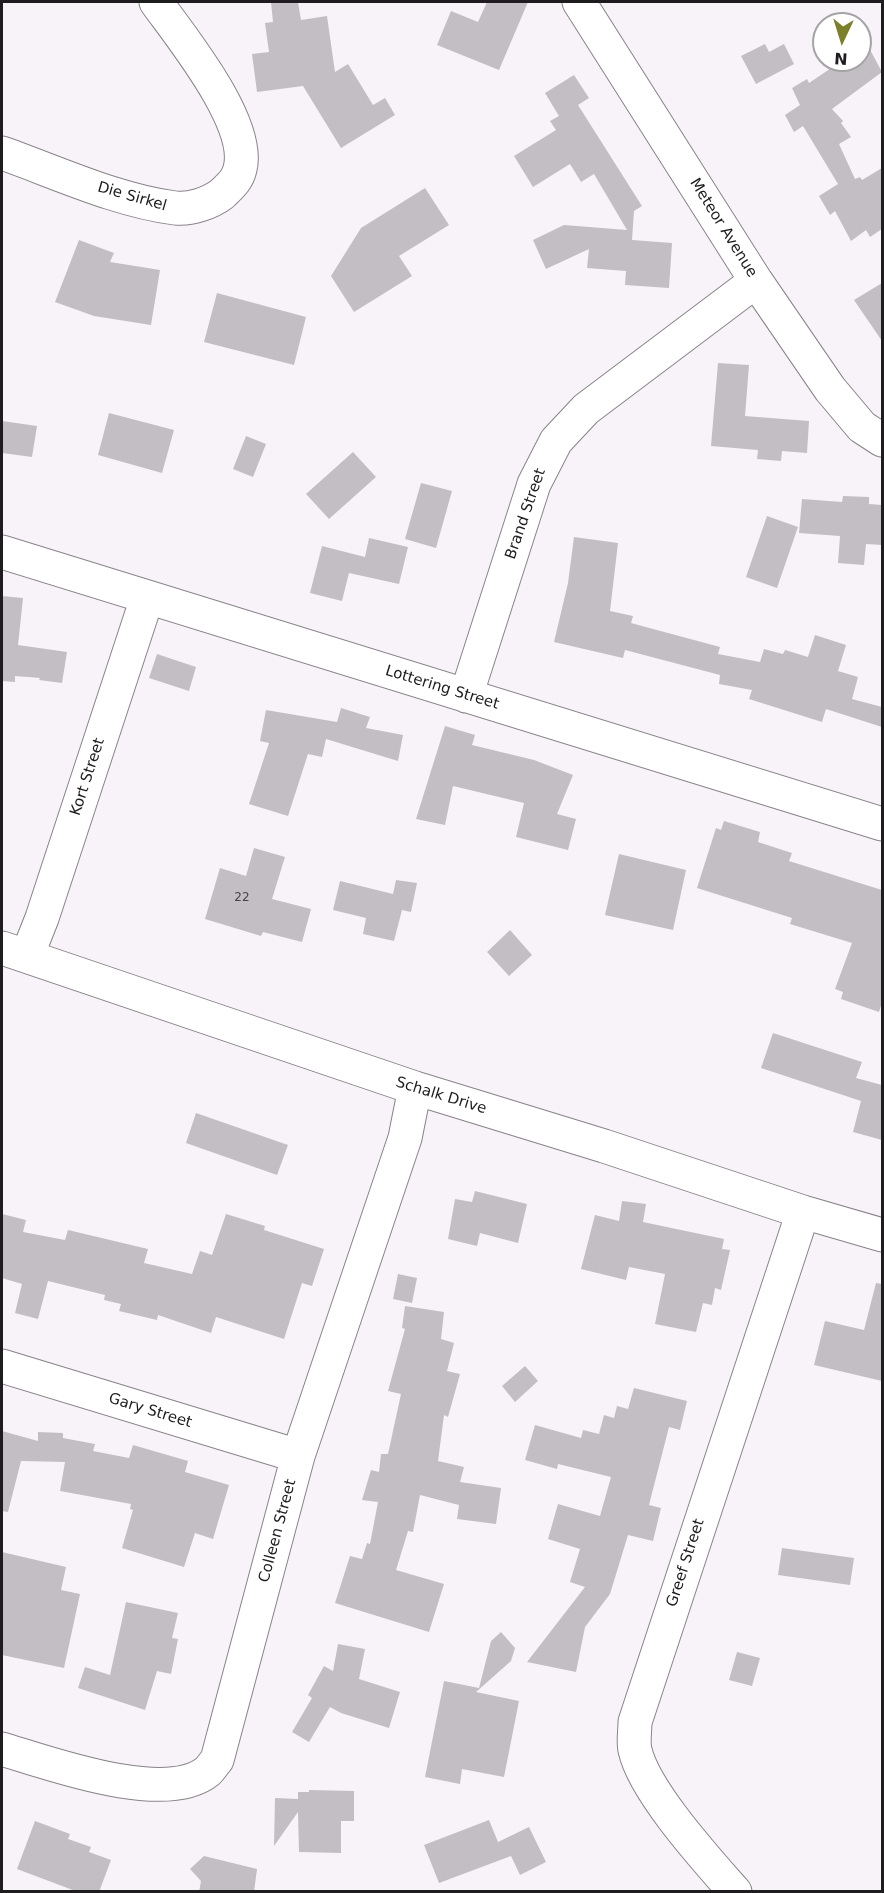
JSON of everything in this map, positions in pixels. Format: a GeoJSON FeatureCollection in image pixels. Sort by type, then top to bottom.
{"type":"FeatureCollection","features":[{"type":"Feature","properties":{"kind":"street","name":"Die Sirkel"},"geometry":{"type":"LineString","coordinates":[[2,153],[111,193],[177,209],[200,206],[217,198],[234,183],[240,167],[240,150],[234,122],[199,62],[156,2]]}},
{"type":"Feature","properties":{"kind":"street","name":"Meteor Avenue"},"geometry":{"type":"LineString","coordinates":[[579,2],[756,281],[830,389],[862,427],[882,440]]}},
{"type":"Feature","properties":{"kind":"street","name":"Brand Street"},"geometry":{"type":"LineString","coordinates":[[466,696],[534,484],[556,441],[586,409],[756,281]]}},
{"type":"Feature","properties":{"kind":"street","name":"Lottering Street"},"geometry":{"type":"LineString","coordinates":[[2,552],[882,824]]}},
{"type":"Feature","properties":{"kind":"street","name":"Kort Street"},"geometry":{"type":"LineString","coordinates":[[14,952],[42,918],[147,598]]}},
{"type":"Feature","properties":{"kind":"street","name":"Schalk Drive"},"geometry":{"type":"LineString","coordinates":[[14,952],[415,1088],[882,1235]]}},
{"type":"Feature","properties":{"kind":"street","name":"Colleen Street"},"geometry":{"type":"LineString","coordinates":[[2,1749],[88,1776],[118,1781],[167,1784],[187,1781],[207,1772],[217,1760],[298,1456],[405,1138],[415,1088]]}},
{"type":"Feature","properties":{"kind":"street","name":"Greef Street"},"geometry":{"type":"LineString","coordinates":[[735,1892],[680,1826],[648,1780],[635,1749],[635,1722],[803,1212]]}},
{"type":"Feature","properties":{"kind":"street","name":"Gary Street"},"geometry":{"type":"LineString","coordinates":[[2,1366],[298,1456]]}},
{"type":"Feature","properties":{"kind":"building"},"geometry":{"type":"Polygon","coordinates":[[[271,2],[298,2],[301,20],[327,16],[335,72],[348,64],[373,105],[385,98],[395,115],[341,148],[303,86],[257,92],[252,54],[269,52],[265,23],[273,22],[271,2]]]}},
{"type":"Feature","properties":{"kind":"building"},"geometry":{"type":"Polygon","coordinates":[[[487,2],[528,2],[499,70],[437,45],[451,11],[478,22],[487,2]]]}},
{"type":"Feature","properties":{"kind":"building"},"geometry":{"type":"Polygon","coordinates":[[[765,44],[769,52],[784,44],[794,64],[756,84],[741,56],[765,44]]]}},
{"type":"Feature","properties":{"kind":"building"},"geometry":{"type":"Polygon","coordinates":[[[872,53],[882,72],[832,109],[843,121],[841,123],[851,137],[839,144],[855,179],[860,177],[862,180],[882,168],[882,229],[870,237],[866,230],[851,241],[835,211],[830,215],[819,196],[838,184],[803,126],[794,132],[785,115],[800,105],[792,88],[807,79],[809,83],[825,72],[872,72],[872,53]]]}},
{"type":"Feature","properties":{"kind":"building"},"geometry":{"type":"Polygon","coordinates":[[[574,75],[589,98],[578,105],[642,206],[634,211],[632,240],[672,243],[669,288],[625,285],[626,271],[587,268],[589,249],[546,269],[533,240],[564,225],[627,230],[594,174],[581,182],[570,164],[533,187],[514,156],[556,130],[550,121],[559,116],[545,93],[574,75]]]}},
{"type":"Feature","properties":{"kind":"building"},"geometry":{"type":"Polygon","coordinates":[[[425,188],[449,225],[399,256],[412,276],[354,312],[331,276],[361,228],[425,188]]]}},
{"type":"Feature","properties":{"kind":"building"},"geometry":{"type":"Polygon","coordinates":[[[79,240],[114,253],[110,262],[160,270],[151,325],[94,316],[55,302],[79,240]]]}},
{"type":"Feature","properties":{"kind":"building"},"geometry":{"type":"Polygon","coordinates":[[[882,283],[882,341],[854,300],[882,283]]]}},
{"type":"Feature","properties":{"kind":"building"},"geometry":{"type":"Polygon","coordinates":[[[217,293],[306,317],[294,365],[204,342],[217,293]]]}},
{"type":"Feature","properties":{"kind":"building"},"geometry":{"type":"Polygon","coordinates":[[[718,363],[749,365],[745,416],[809,421],[807,453],[782,451],[781,461],[757,459],[758,450],[711,446],[718,363]]]}},
{"type":"Feature","properties":{"kind":"building"},"geometry":{"type":"Polygon","coordinates":[[[109,413],[174,430],[162,473],[98,455],[109,413]]]}},
{"type":"Feature","properties":{"kind":"building"},"geometry":{"type":"Polygon","coordinates":[[[2,421],[37,426],[32,457],[2,453],[2,421]]]}},
{"type":"Feature","properties":{"kind":"building"},"geometry":{"type":"Polygon","coordinates":[[[246,436],[266,444],[253,477],[233,469],[246,436]]]}},
{"type":"Feature","properties":{"kind":"building"},"geometry":{"type":"Polygon","coordinates":[[[353,452],[376,477],[329,519],[306,494],[353,452]]]}},
{"type":"Feature","properties":{"kind":"building"},"geometry":{"type":"Polygon","coordinates":[[[421,483],[452,491],[436,548],[405,539],[421,483]]]}},
{"type":"Feature","properties":{"kind":"building"},"geometry":{"type":"Polygon","coordinates":[[[843,496],[869,497],[869,504],[882,505],[882,545],[866,544],[864,565],[838,563],[840,536],[799,533],[802,499],[842,502],[843,496]]]}},
{"type":"Feature","properties":{"kind":"building"},"geometry":{"type":"Polygon","coordinates":[[[767,516],[798,527],[777,588],[746,577],[767,516]]]}},
{"type":"Feature","properties":{"kind":"building"},"geometry":{"type":"Polygon","coordinates":[[[574,537],[618,543],[610,611],[633,616],[631,623],[720,647],[718,654],[760,662],[764,649],[783,654],[785,650],[808,657],[815,635],[846,645],[838,671],[858,677],[852,699],[882,707],[882,727],[826,709],[822,722],[749,699],[752,690],[719,684],[720,675],[625,650],[623,658],[554,642],[568,583],[574,537]]]}},
{"type":"Feature","properties":{"kind":"building"},"geometry":{"type":"Polygon","coordinates":[[[369,538],[408,547],[399,584],[349,573],[342,601],[310,593],[322,546],[365,557],[369,538]]]}},
{"type":"Feature","properties":{"kind":"building"},"geometry":{"type":"Polygon","coordinates":[[[2,596],[23,598],[18,645],[67,652],[62,683],[15,676],[15,682],[2,681],[2,596]]]}},
{"type":"Feature","properties":{"kind":"building"},"geometry":{"type":"Polygon","coordinates":[[[157,654],[196,667],[189,691],[149,678],[157,654]]]}},
{"type":"Feature","properties":{"kind":"building"},"geometry":{"type":"Polygon","coordinates":[[[341,708],[370,717],[366,728],[403,735],[398,761],[326,739],[322,757],[308,754],[288,816],[249,804],[269,743],[260,741],[266,710],[337,722],[341,708]]]}},
{"type":"Feature","properties":{"kind":"building"},"geometry":{"type":"Polygon","coordinates":[[[445,726],[475,735],[472,745],[534,760],[573,775],[557,814],[576,819],[568,850],[516,837],[524,803],[453,786],[445,825],[416,819],[445,726]]]}},
{"type":"Feature","properties":{"kind":"building"},"geometry":{"type":"Polygon","coordinates":[[[724,821],[760,832],[758,842],[792,853],[789,861],[882,890],[882,1002],[879,1012],[841,999],[843,992],[835,989],[852,943],[790,924],[792,918],[697,888],[716,828],[721,830],[724,821]]]}},
{"type":"Feature","properties":{"kind":"building"},"geometry":{"type":"Polygon","coordinates":[[[254,848],[285,857],[272,899],[311,909],[302,942],[263,932],[261,936],[205,919],[220,868],[246,876],[254,848]]]}},
{"type":"Feature","properties":{"kind":"building"},"geometry":{"type":"Polygon","coordinates":[[[619,854],[686,870],[673,930],[605,915],[619,854]]]}},
{"type":"Feature","properties":{"kind":"building"},"geometry":{"type":"Polygon","coordinates":[[[396,880],[417,883],[411,912],[402,910],[394,941],[363,934],[366,918],[333,910],[340,881],[393,894],[396,880]]]}},
{"type":"Feature","properties":{"kind":"building"},"geometry":{"type":"Polygon","coordinates":[[[510,930],[532,955],[509,976],[487,952],[510,930]]]}},
{"type":"Feature","properties":{"kind":"building"},"geometry":{"type":"Polygon","coordinates":[[[773,1033],[862,1062],[856,1078],[882,1085],[882,1140],[853,1132],[861,1101],[761,1068],[773,1033]]]}},
{"type":"Feature","properties":{"kind":"building"},"geometry":{"type":"Polygon","coordinates":[[[196,1113],[288,1145],[277,1175],[186,1143],[196,1113]]]}},
{"type":"Feature","properties":{"kind":"building"},"geometry":{"type":"Polygon","coordinates":[[[475,1191],[527,1204],[518,1243],[480,1233],[477,1246],[448,1239],[455,1199],[472,1202],[475,1191]]]}},
{"type":"Feature","properties":{"kind":"building"},"geometry":{"type":"Polygon","coordinates":[[[622,1201],[646,1204],[643,1222],[724,1239],[722,1249],[730,1250],[721,1290],[715,1288],[712,1305],[703,1303],[696,1332],[655,1324],[665,1274],[629,1267],[626,1280],[581,1269],[595,1215],[619,1221],[622,1201]]]}},
{"type":"Feature","properties":{"kind":"building"},"geometry":{"type":"Polygon","coordinates":[[[2,1214],[26,1220],[23,1232],[65,1240],[68,1230],[148,1249],[144,1263],[192,1274],[200,1251],[212,1255],[226,1214],[265,1226],[264,1230],[324,1249],[312,1286],[302,1283],[284,1339],[216,1317],[211,1333],[158,1315],[157,1320],[119,1311],[121,1304],[104,1300],[105,1295],[48,1281],[38,1319],[15,1313],[22,1284],[2,1278],[2,1214]]]}},
{"type":"Feature","properties":{"kind":"building"},"geometry":{"type":"Polygon","coordinates":[[[398,1274],[417,1278],[412,1303],[393,1299],[398,1274]]]}},
{"type":"Feature","properties":{"kind":"building"},"geometry":{"type":"Polygon","coordinates":[[[876,1283],[882,1284],[882,1381],[814,1365],[825,1321],[864,1330],[876,1283]]]}},
{"type":"Feature","properties":{"kind":"building"},"geometry":{"type":"Polygon","coordinates":[[[405,1306],[444,1312],[441,1339],[454,1343],[447,1371],[460,1374],[448,1417],[444,1415],[438,1461],[464,1467],[460,1482],[501,1488],[496,1524],[457,1519],[459,1505],[420,1495],[413,1532],[408,1531],[396,1570],[444,1584],[429,1632],[335,1603],[350,1556],[362,1559],[367,1543],[370,1544],[378,1502],[362,1500],[371,1470],[379,1472],[381,1454],[388,1454],[401,1394],[388,1391],[405,1329],[402,1328],[405,1306]]]}},
{"type":"Feature","properties":{"kind":"building"},"geometry":{"type":"Polygon","coordinates":[[[525,1366],[538,1381],[515,1402],[502,1386],[525,1366]]]}},
{"type":"Feature","properties":{"kind":"building"},"geometry":{"type":"Polygon","coordinates":[[[634,1388],[687,1401],[680,1430],[669,1427],[649,1505],[661,1508],[653,1541],[628,1535],[610,1594],[585,1627],[576,1672],[527,1662],[585,1587],[570,1582],[580,1549],[548,1539],[558,1504],[600,1516],[611,1477],[558,1464],[557,1469],[525,1460],[535,1425],[581,1438],[583,1430],[599,1434],[604,1415],[614,1418],[617,1406],[628,1409],[634,1388]]]}},
{"type":"Feature","properties":{"kind":"building"},"geometry":{"type":"Polygon","coordinates":[[[2,1431],[38,1441],[38,1432],[63,1433],[63,1438],[95,1444],[93,1451],[129,1458],[133,1445],[188,1461],[185,1472],[229,1485],[213,1539],[195,1533],[184,1567],[122,1548],[133,1510],[130,1509],[131,1504],[60,1491],[65,1462],[21,1461],[8,1512],[2,1511],[2,1431]]]}},
{"type":"Feature","properties":{"kind":"building"},"geometry":{"type":"Polygon","coordinates":[[[782,1548],[854,1558],[850,1585],[778,1575],[782,1548]]]}},
{"type":"Feature","properties":{"kind":"building"},"geometry":{"type":"Polygon","coordinates":[[[2,1552],[66,1567],[61,1590],[80,1594],[64,1668],[2,1655],[2,1552]]]}},
{"type":"Feature","properties":{"kind":"building"},"geometry":{"type":"Polygon","coordinates":[[[126,1602],[178,1613],[172,1638],[178,1639],[171,1674],[157,1671],[145,1710],[78,1688],[85,1667],[110,1675],[126,1602]]]}},
{"type":"Feature","properties":{"kind":"building"},"geometry":{"type":"Polygon","coordinates":[[[501,1632],[515,1648],[511,1661],[476,1692],[519,1701],[504,1777],[462,1769],[460,1784],[425,1777],[444,1681],[479,1688],[491,1641],[501,1632]]]}},
{"type":"Feature","properties":{"kind":"building"},"geometry":{"type":"Polygon","coordinates":[[[338,1644],[365,1649],[359,1679],[400,1692],[389,1728],[341,1713],[330,1707],[309,1742],[292,1732],[312,1698],[308,1695],[324,1666],[333,1671],[338,1644]]]}},
{"type":"Feature","properties":{"kind":"building"},"geometry":{"type":"Polygon","coordinates":[[[737,1652],[760,1658],[752,1686],[729,1680],[737,1652]]]}},
{"type":"Feature","properties":{"kind":"building"},"geometry":{"type":"Polygon","coordinates":[[[309,1790],[354,1791],[354,1821],[341,1821],[341,1853],[299,1852],[298,1812],[274,1846],[275,1798],[298,1799],[298,1792],[309,1792],[309,1790]]]}},
{"type":"Feature","properties":{"kind":"building"},"geometry":{"type":"Polygon","coordinates":[[[489,1820],[498,1842],[529,1827],[546,1862],[520,1875],[511,1856],[439,1883],[424,1845],[489,1820]]]}},
{"type":"Feature","properties":{"kind":"building"},"geometry":{"type":"Polygon","coordinates":[[[35,1821],[70,1834],[68,1839],[91,1847],[89,1852],[111,1860],[99,1892],[78,1892],[17,1869],[35,1821]]]}},
{"type":"Feature","properties":{"kind":"building"},"geometry":{"type":"Polygon","coordinates":[[[204,1856],[257,1869],[254,1892],[199,1892],[201,1881],[190,1869],[204,1856]]]}}]}
